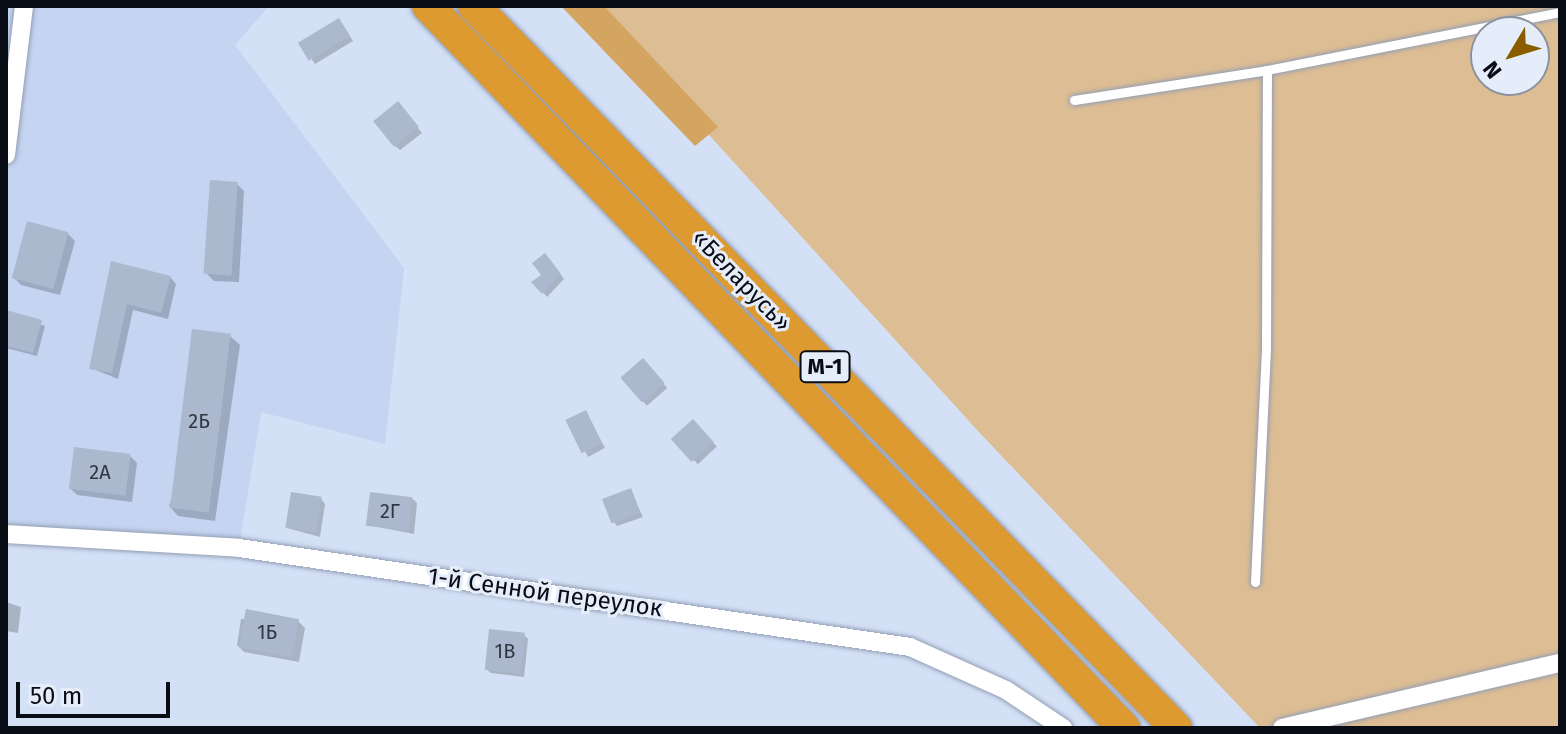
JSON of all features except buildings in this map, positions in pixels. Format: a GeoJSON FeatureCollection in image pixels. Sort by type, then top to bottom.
{"type":"FeatureCollection","features":[{"type":"Feature","properties":{"kind":"highway","name":"«Беларусь»"},"geometry":{"type":"LineString","coordinates":[[428,6],[1124,728]]}},
{"type":"Feature","properties":{"kind":"highway","name":"«Беларусь»"},"geometry":{"type":"LineString","coordinates":[[474,6],[1176,728]]}},
{"type":"Feature","properties":{"kind":"street"},"geometry":{"type":"LineString","coordinates":[[6,155],[24,6]]}},
{"type":"Feature","properties":{"kind":"street","name":"1-й Сенной переулок"},"geometry":{"type":"LineString","coordinates":[[6,534],[239,548],[910,647],[1006,690],[1063,728]]}},
{"type":"Feature","properties":{"kind":"street"},"geometry":{"type":"LineString","coordinates":[[1282,728],[1560,663]]}},
{"type":"Feature","properties":{"kind":"lane"},"geometry":{"type":"LineString","coordinates":[[1074,100],[1267,70],[1560,12]]}},
{"type":"Feature","properties":{"kind":"lane"},"geometry":{"type":"LineString","coordinates":[[1255,582],[1266,346],[1267,70]]}},
{"type":"Feature","properties":{"kind":"shaded area"},"geometry":{"type":"Polygon","coordinates":[[[6,6],[269,6],[235,45],[404,268],[385,444],[261,412],[239,548],[6,534],[6,6]]]}},
{"type":"Feature","properties":{"kind":"shaded area"},"geometry":{"type":"Polygon","coordinates":[[[561,6],[604,6],[718,127],[695,146],[561,6]]]}},
{"type":"Feature","properties":{"kind":"shaded area"},"geometry":{"type":"Polygon","coordinates":[[[592,6],[1560,6],[1560,728],[1260,728],[978,431],[592,6]]]}}]}
